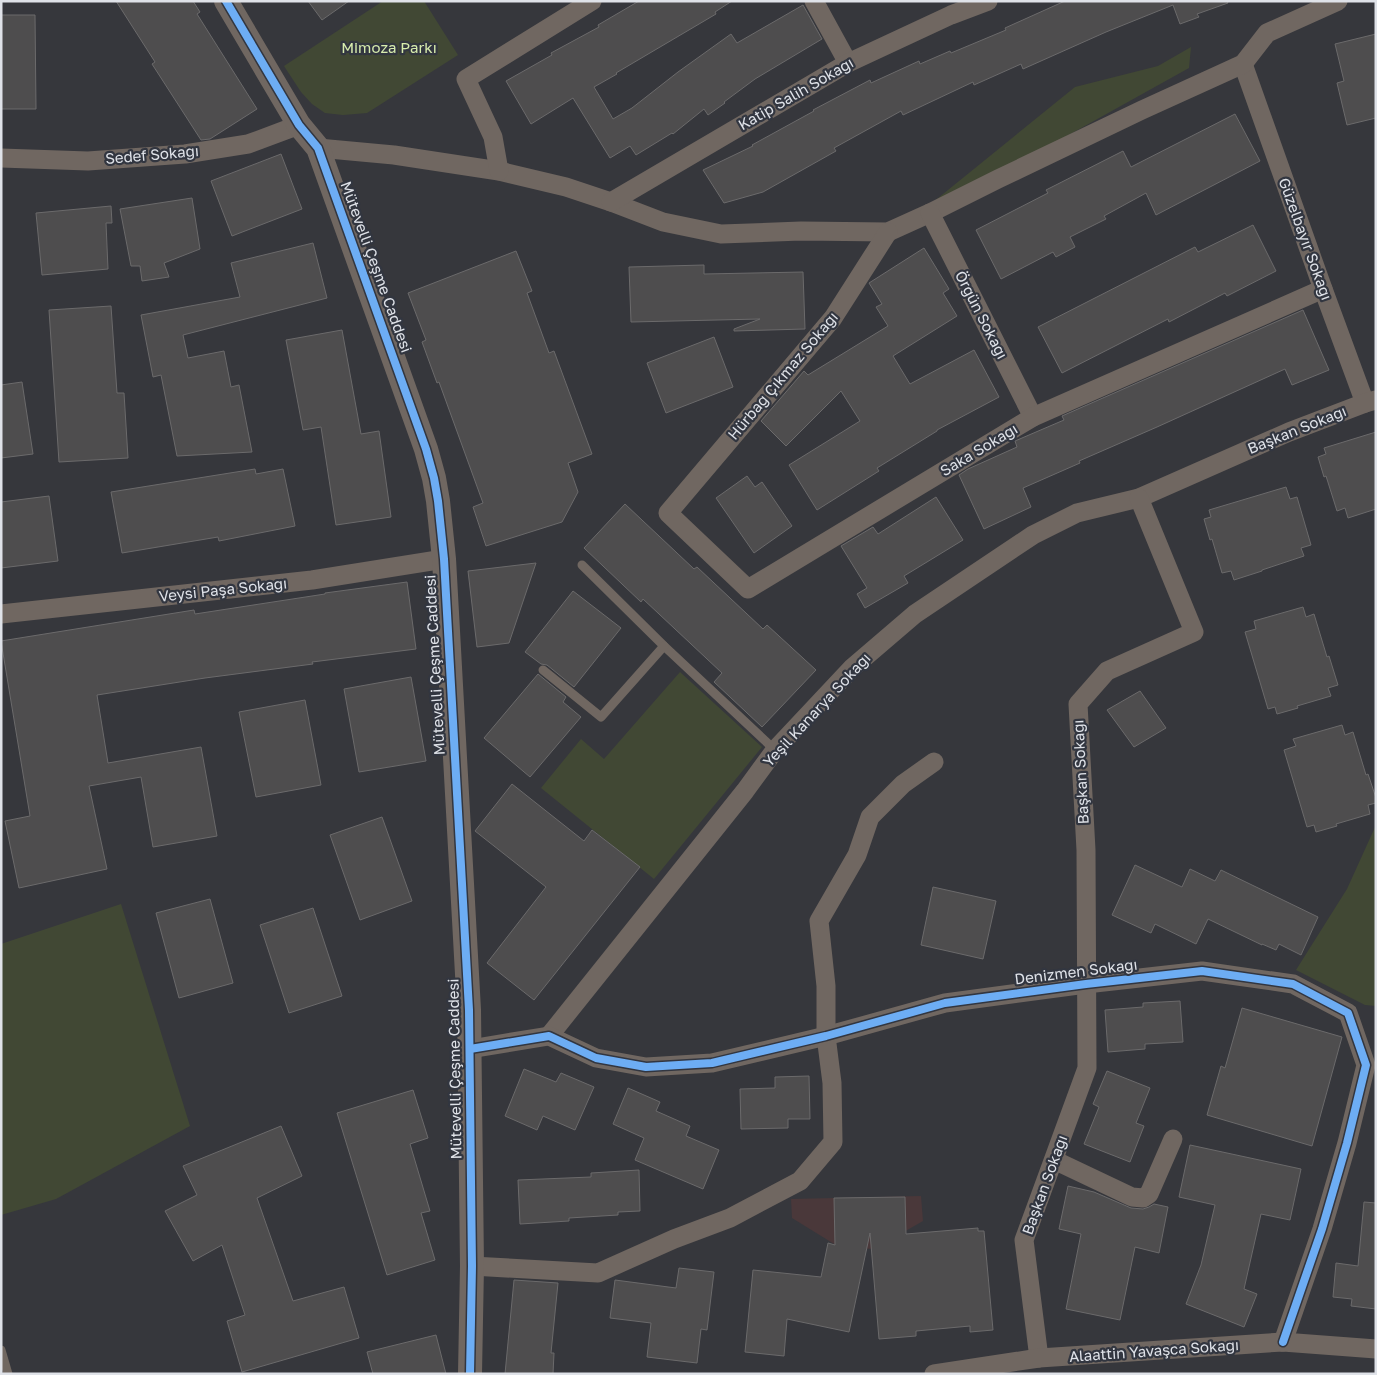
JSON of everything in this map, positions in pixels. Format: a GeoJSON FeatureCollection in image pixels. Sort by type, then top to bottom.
{"type":"FeatureCollection","features":[{"type":"Feature","properties":{"kind":"street","name":"Mütevelli Çeşme Caddesi"},"geometry":{"type":"LineString","coordinates":[[226,1],[299,125],[318,148],[426,449],[434,478],[444,559],[469,1010],[472,1266],[470,1374]]}},
{"type":"Feature","properties":{"kind":"street"},"geometry":{"type":"LineString","coordinates":[[499,171],[493,137],[466,79],[592,1]]}},
{"type":"Feature","properties":{"kind":"street"},"geometry":{"type":"LineString","coordinates":[[814,1],[848,63]]}},
{"type":"Feature","properties":{"kind":"street","name":"Katip Salih Sokağı"},"geometry":{"type":"LineString","coordinates":[[611,202],[848,63],[951,15],[988,1]]}},
{"type":"Feature","properties":{"kind":"street"},"geometry":{"type":"LineString","coordinates":[[318,148],[394,155],[499,171],[566,187],[663,222],[721,234],[801,231],[888,232],[1142,110],[1243,64],[1267,33],[1338,1]]}},
{"type":"Feature","properties":{"kind":"street","name":"Güzelbayır Sokağı"},"geometry":{"type":"LineString","coordinates":[[1243,64],[1322,289],[1372,402]]}},
{"type":"Feature","properties":{"kind":"street","name":"Sedef Sokağı"},"geometry":{"type":"LineString","coordinates":[[1,158],[88,161],[184,154],[248,144],[299,125]]}},
{"type":"Feature","properties":{"kind":"street","name":"Örgün Sokağı"},"geometry":{"type":"LineString","coordinates":[[930,213],[1033,418]]}},
{"type":"Feature","properties":{"kind":"street","name":"Hürbağ Çıkmaz Sokağı"},"geometry":{"type":"LineString","coordinates":[[668,513],[833,318],[888,232]]}},
{"type":"Feature","properties":{"kind":"street","name":"Saka Sokağı"},"geometry":{"type":"LineString","coordinates":[[668,513],[748,589],[1033,418],[1322,289]]}},
{"type":"Feature","properties":{"kind":"street","name":"Başkan Sokağı"},"geometry":{"type":"LineString","coordinates":[[1040,1358],[1024,1240],[1087,1068],[1086,850],[1078,704],[1108,671],[1194,632],[1139,498],[1289,432],[1372,402]]}},
{"type":"Feature","properties":{"kind":"street","name":"Yeşil Kanarya Sokağı"},"geometry":{"type":"LineString","coordinates":[[549,1036],[746,791],[775,750],[852,668],[915,614],[1033,535],[1077,514],[1139,498]]}},
{"type":"Feature","properties":{"kind":"street","name":"Veysi Paşa Sokağı"},"geometry":{"type":"LineString","coordinates":[[1,614],[312,580],[444,559]]}},
{"type":"Feature","properties":{"kind":"street"},"geometry":{"type":"LineString","coordinates":[[472,1266],[598,1273],[730,1218],[800,1181],[833,1142],[832,1083],[826,1036],[826,986],[819,920],[857,855],[870,817],[902,784],[934,762]]}},
{"type":"Feature","properties":{"kind":"street","name":"Denizmen Sokağı"},"geometry":{"type":"LineString","coordinates":[[549,1036],[596,1058],[646,1067],[712,1063],[826,1036],[945,1004],[1086,984],[1202,970],[1293,984],[1348,1014],[1366,1065],[1347,1143],[1322,1229],[1283,1342]]}},
{"type":"Feature","properties":{"kind":"street"},"geometry":{"type":"LineString","coordinates":[[470,1049],[549,1036]]}},
{"type":"Feature","properties":{"kind":"street"},"geometry":{"type":"LineString","coordinates":[[1054,1160],[1132,1197],[1143,1198],[1149,1194],[1173,1139]]}},
{"type":"Feature","properties":{"kind":"street","name":"Alaattin Yavaşca Sokağı"},"geometry":{"type":"LineString","coordinates":[[934,1374],[1040,1358],[1283,1342],[1376,1349]]}},
{"type":"Feature","properties":{"kind":"lane"},"geometry":{"type":"LineString","coordinates":[[582,565],[664,646],[775,750]]}},
{"type":"Feature","properties":{"kind":"lane"},"geometry":{"type":"LineString","coordinates":[[543,670],[601,717],[664,646]]}},
{"type":"Feature","properties":{"kind":"lane"},"geometry":{"type":"LineString","coordinates":[[1,1350],[8,1374]]}},
{"type":"Feature","properties":{"kind":"shaded area"},"geometry":{"type":"Polygon","coordinates":[[[921,1196],[923,1221],[874,1249],[839,1247],[792,1218],[791,1199],[921,1196]]]}},
{"type":"Feature","properties":{"kind":"green space","name":"Mimoza Parkı"},"geometry":{"type":"Polygon","coordinates":[[[383,1],[424,1],[458,55],[367,113],[343,115],[325,113],[312,104],[301,92],[284,66],[383,1]]]}},
{"type":"Feature","properties":{"kind":"green space"},"geometry":{"type":"Polygon","coordinates":[[[1191,47],[1189,68],[1065,137],[927,207],[1075,87],[1158,66],[1191,47]]]}},
{"type":"Feature","properties":{"kind":"green space"},"geometry":{"type":"Polygon","coordinates":[[[680,672],[762,747],[654,879],[541,788],[581,739],[604,759],[680,672]]]}},
{"type":"Feature","properties":{"kind":"green space"},"geometry":{"type":"Polygon","coordinates":[[[1376,825],[1376,1006],[1365,1005],[1296,970],[1347,889],[1376,825]]]}},
{"type":"Feature","properties":{"kind":"green space"},"geometry":{"type":"Polygon","coordinates":[[[121,904],[190,1126],[56,1199],[1,1215],[1,944],[121,904]]]}},
{"type":"Feature","properties":{"kind":"building"},"geometry":{"type":"Polygon","coordinates":[[[116,1],[193,1],[200,12],[197,14],[257,109],[210,139],[201,140],[152,64],[155,62],[116,1]]]}},
{"type":"Feature","properties":{"kind":"building"},"geometry":{"type":"Polygon","coordinates":[[[308,1],[349,1],[322,20],[308,1]]]}},
{"type":"Feature","properties":{"kind":"building"},"geometry":{"type":"Polygon","coordinates":[[[639,1],[732,1],[715,12],[716,14],[594,87],[613,119],[632,108],[731,34],[737,43],[803,5],[822,39],[755,79],[708,115],[704,109],[673,134],[636,155],[630,146],[610,158],[573,98],[531,124],[506,81],[552,55],[551,53],[599,27],[598,25],[639,1]]]}},
{"type":"Feature","properties":{"kind":"building"},"geometry":{"type":"Polygon","coordinates":[[[1065,1],[1227,1],[1228,3],[1197,14],[1199,17],[1180,24],[1173,5],[1023,69],[1021,64],[974,85],[973,82],[903,115],[901,111],[834,148],[836,151],[763,192],[724,203],[703,170],[753,146],[813,110],[870,80],[871,83],[919,61],[920,64],[950,51],[951,53],[1006,30],[1005,28],[1065,1]]]}},
{"type":"Feature","properties":{"kind":"building"},"geometry":{"type":"Polygon","coordinates":[[[1,15],[35,15],[36,109],[1,109],[1,15]]]}},
{"type":"Feature","properties":{"kind":"building"},"geometry":{"type":"Polygon","coordinates":[[[1376,34],[1376,118],[1347,125],[1337,83],[1344,81],[1335,44],[1376,34]]]}},
{"type":"Feature","properties":{"kind":"building"},"geometry":{"type":"Polygon","coordinates":[[[1235,114],[1260,161],[1156,215],[1146,193],[1104,216],[1106,219],[1070,237],[1075,247],[1056,257],[1053,252],[1001,279],[976,230],[1048,193],[1046,190],[1123,151],[1131,167],[1235,114]]]}},
{"type":"Feature","properties":{"kind":"building"},"geometry":{"type":"Polygon","coordinates":[[[281,154],[302,209],[232,236],[211,181],[281,154]]]}},
{"type":"Feature","properties":{"kind":"building"},"geometry":{"type":"Polygon","coordinates":[[[192,198],[200,249],[164,263],[169,277],[142,281],[140,266],[131,266],[120,209],[192,198]]]}},
{"type":"Feature","properties":{"kind":"building"},"geometry":{"type":"Polygon","coordinates":[[[111,206],[112,223],[106,223],[108,269],[42,275],[36,213],[111,206]]]}},
{"type":"Feature","properties":{"kind":"building"},"geometry":{"type":"Polygon","coordinates":[[[1253,225],[1276,271],[1227,296],[1225,293],[1169,322],[1168,319],[1062,373],[1038,327],[1195,247],[1198,252],[1253,225]]]}},
{"type":"Feature","properties":{"kind":"building"},"geometry":{"type":"Polygon","coordinates":[[[313,243],[327,298],[183,335],[188,358],[224,351],[231,387],[239,385],[252,452],[177,456],[161,375],[153,377],[141,315],[240,297],[231,263],[313,243]]]}},
{"type":"Feature","properties":{"kind":"building"},"geometry":{"type":"Polygon","coordinates":[[[924,248],[949,289],[943,293],[957,316],[893,356],[910,384],[974,350],[999,397],[937,430],[877,468],[879,471],[817,510],[789,465],[860,421],[841,391],[786,446],[761,421],[804,371],[808,375],[888,326],[876,307],[882,304],[869,283],[924,248]]]}},
{"type":"Feature","properties":{"kind":"building"},"geometry":{"type":"Polygon","coordinates":[[[516,251],[532,291],[527,293],[549,353],[554,351],[592,454],[568,463],[578,492],[562,522],[486,546],[473,507],[483,503],[439,382],[437,383],[422,342],[426,340],[408,293],[516,251]]]}},
{"type":"Feature","properties":{"kind":"building"},"geometry":{"type":"Polygon","coordinates":[[[704,265],[704,274],[803,272],[805,329],[734,331],[734,329],[760,319],[631,322],[629,267],[704,265]]]}},
{"type":"Feature","properties":{"kind":"building"},"geometry":{"type":"Polygon","coordinates":[[[111,306],[117,393],[124,393],[128,458],[59,462],[49,310],[111,306]]]}},
{"type":"Feature","properties":{"kind":"building"},"geometry":{"type":"Polygon","coordinates":[[[1303,310],[1329,370],[1292,385],[1285,369],[1079,461],[1080,463],[1023,488],[1031,507],[984,529],[959,475],[1017,447],[1015,441],[1064,420],[1062,416],[1303,310]]]}},
{"type":"Feature","properties":{"kind":"building"},"geometry":{"type":"Polygon","coordinates":[[[342,330],[361,434],[379,431],[391,517],[336,525],[321,427],[303,430],[286,340],[342,330]]]}},
{"type":"Feature","properties":{"kind":"building"},"geometry":{"type":"Polygon","coordinates":[[[714,337],[733,387],[666,413],[647,363],[714,337]]]}},
{"type":"Feature","properties":{"kind":"building"},"geometry":{"type":"Polygon","coordinates":[[[22,382],[33,454],[1,458],[1,385],[22,382]]]}},
{"type":"Feature","properties":{"kind":"building"},"geometry":{"type":"Polygon","coordinates":[[[1376,432],[1376,509],[1348,518],[1345,508],[1337,511],[1318,457],[1326,454],[1324,448],[1376,432]]]}},
{"type":"Feature","properties":{"kind":"building"},"geometry":{"type":"Polygon","coordinates":[[[255,469],[256,474],[283,469],[295,526],[219,541],[218,537],[122,553],[111,492],[255,469]]]}},
{"type":"Feature","properties":{"kind":"building"},"geometry":{"type":"Polygon","coordinates":[[[747,476],[755,487],[762,482],[792,526],[754,553],[716,498],[747,476]]]}},
{"type":"Feature","properties":{"kind":"building"},"geometry":{"type":"Polygon","coordinates":[[[1286,487],[1290,499],[1297,497],[1311,545],[1301,548],[1304,556],[1234,580],[1231,571],[1222,573],[1204,519],[1211,517],[1209,510],[1286,487]]]}},
{"type":"Feature","properties":{"kind":"building"},"geometry":{"type":"Polygon","coordinates":[[[49,496],[58,561],[1,568],[1,502],[49,496]]]}},
{"type":"Feature","properties":{"kind":"building"},"geometry":{"type":"Polygon","coordinates":[[[936,497],[963,540],[904,576],[908,583],[865,608],[857,594],[867,588],[841,546],[873,527],[878,534],[936,497]]]}},
{"type":"Feature","properties":{"kind":"building"},"geometry":{"type":"Polygon","coordinates":[[[625,504],[694,569],[697,567],[763,629],[767,625],[816,670],[762,727],[714,682],[722,673],[643,599],[641,602],[584,548],[625,504]]]}},
{"type":"Feature","properties":{"kind":"building"},"geometry":{"type":"Polygon","coordinates":[[[536,563],[509,643],[477,647],[468,571],[536,563]]]}},
{"type":"Feature","properties":{"kind":"building"},"geometry":{"type":"Polygon","coordinates":[[[407,582],[416,649],[312,662],[313,664],[97,695],[108,763],[201,747],[217,836],[153,847],[141,777],[89,786],[107,869],[19,888],[5,821],[30,816],[1,641],[194,610],[195,614],[407,582]]]}},
{"type":"Feature","properties":{"kind":"building"},"geometry":{"type":"Polygon","coordinates":[[[573,591],[621,628],[574,687],[547,665],[541,664],[525,652],[573,591]]]}},
{"type":"Feature","properties":{"kind":"building"},"geometry":{"type":"Polygon","coordinates":[[[1303,607],[1306,617],[1314,614],[1338,685],[1328,688],[1331,696],[1277,714],[1275,707],[1268,709],[1245,632],[1256,629],[1254,621],[1303,607]]]}},
{"type":"Feature","properties":{"kind":"building"},"geometry":{"type":"Polygon","coordinates":[[[538,674],[566,697],[563,702],[581,717],[530,777],[484,738],[538,674]]]}},
{"type":"Feature","properties":{"kind":"building"},"geometry":{"type":"Polygon","coordinates":[[[411,677],[426,761],[359,772],[344,689],[411,677]]]}},
{"type":"Feature","properties":{"kind":"building"},"geometry":{"type":"Polygon","coordinates":[[[1140,691],[1166,728],[1134,747],[1107,710],[1140,691]]]}},
{"type":"Feature","properties":{"kind":"building"},"geometry":{"type":"Polygon","coordinates":[[[305,700],[321,785],[256,797],[239,712],[305,700]]]}},
{"type":"Feature","properties":{"kind":"building"},"geometry":{"type":"Polygon","coordinates":[[[1342,725],[1345,735],[1353,732],[1366,775],[1368,774],[1376,798],[1376,803],[1368,805],[1370,814],[1316,832],[1314,825],[1307,827],[1284,750],[1296,746],[1293,739],[1342,725]]]}},
{"type":"Feature","properties":{"kind":"building"},"geometry":{"type":"Polygon","coordinates":[[[512,784],[584,841],[592,830],[640,867],[534,1000],[487,963],[546,887],[475,831],[512,784]]]}},
{"type":"Feature","properties":{"kind":"building"},"geometry":{"type":"Polygon","coordinates":[[[382,817],[412,901],[360,920],[330,835],[382,817]]]}},
{"type":"Feature","properties":{"kind":"building"},"geometry":{"type":"Polygon","coordinates":[[[1135,865],[1182,887],[1190,869],[1215,881],[1221,870],[1318,917],[1301,955],[1279,944],[1276,950],[1262,945],[1208,919],[1196,944],[1155,924],[1151,933],[1112,915],[1135,865]]]}},
{"type":"Feature","properties":{"kind":"building"},"geometry":{"type":"Polygon","coordinates":[[[933,887],[996,901],[983,959],[921,945],[933,887]]]}},
{"type":"Feature","properties":{"kind":"building"},"geometry":{"type":"Polygon","coordinates":[[[210,899],[233,983],[179,998],[156,913],[210,899]]]}},
{"type":"Feature","properties":{"kind":"building"},"geometry":{"type":"Polygon","coordinates":[[[313,908],[342,996],[289,1013],[260,925],[313,908]]]}},
{"type":"Feature","properties":{"kind":"building"},"geometry":{"type":"Polygon","coordinates":[[[1180,1001],[1183,1042],[1145,1044],[1145,1049],[1108,1052],[1105,1010],[1143,1007],[1143,1003],[1180,1001]]]}},
{"type":"Feature","properties":{"kind":"building"},"geometry":{"type":"Polygon","coordinates":[[[1242,1008],[1342,1037],[1312,1146],[1207,1115],[1221,1066],[1225,1068],[1242,1008]]]}},
{"type":"Feature","properties":{"kind":"building"},"geometry":{"type":"Polygon","coordinates":[[[524,1069],[556,1082],[561,1073],[594,1087],[575,1130],[543,1116],[537,1130],[505,1116],[524,1069]]]}},
{"type":"Feature","properties":{"kind":"building"},"geometry":{"type":"Polygon","coordinates":[[[1107,1071],[1150,1088],[1136,1123],[1144,1126],[1130,1162],[1084,1144],[1099,1107],[1093,1104],[1107,1071]]]}},
{"type":"Feature","properties":{"kind":"building"},"geometry":{"type":"Polygon","coordinates":[[[809,1076],[810,1119],[788,1119],[788,1128],[741,1129],[740,1089],[775,1088],[775,1077],[809,1076]]]}},
{"type":"Feature","properties":{"kind":"building"},"geometry":{"type":"Polygon","coordinates":[[[628,1088],[660,1102],[656,1111],[690,1126],[686,1136],[719,1150],[703,1189],[635,1160],[644,1138],[613,1124],[628,1088]]]}},
{"type":"Feature","properties":{"kind":"building"},"geometry":{"type":"Polygon","coordinates":[[[413,1090],[428,1138],[410,1144],[430,1211],[421,1213],[435,1260],[387,1275],[337,1113],[413,1090]]]}},
{"type":"Feature","properties":{"kind":"building"},"geometry":{"type":"Polygon","coordinates":[[[281,1126],[302,1176],[257,1198],[293,1301],[344,1287],[359,1338],[242,1372],[227,1321],[245,1315],[222,1245],[193,1261],[165,1211],[197,1195],[183,1166],[281,1126]]]}},
{"type":"Feature","properties":{"kind":"building"},"geometry":{"type":"Polygon","coordinates":[[[1190,1145],[1301,1169],[1290,1220],[1261,1214],[1244,1289],[1257,1294],[1244,1327],[1186,1304],[1201,1265],[1215,1205],[1179,1197],[1190,1145]]]}},
{"type":"Feature","properties":{"kind":"building"},"geometry":{"type":"Polygon","coordinates":[[[639,1170],[640,1211],[618,1212],[618,1215],[569,1218],[569,1221],[520,1224],[518,1180],[591,1177],[591,1173],[639,1170]]]}},
{"type":"Feature","properties":{"kind":"building"},"geometry":{"type":"Polygon","coordinates":[[[1068,1186],[1094,1192],[1131,1208],[1143,1209],[1154,1204],[1168,1207],[1159,1253],[1135,1247],[1120,1320],[1066,1309],[1081,1234],[1059,1229],[1068,1186]]]}},
{"type":"Feature","properties":{"kind":"building"},"geometry":{"type":"Polygon","coordinates":[[[905,1197],[906,1234],[978,1228],[978,1231],[984,1231],[993,1330],[970,1332],[970,1326],[916,1331],[916,1336],[879,1339],[870,1233],[849,1332],[787,1319],[784,1356],[745,1352],[753,1270],[821,1277],[828,1243],[835,1245],[834,1198],[905,1197]]]}},
{"type":"Feature","properties":{"kind":"building"},"geometry":{"type":"Polygon","coordinates":[[[1364,1202],[1376,1203],[1376,1309],[1351,1306],[1352,1299],[1333,1297],[1336,1263],[1358,1266],[1364,1202]]]}},
{"type":"Feature","properties":{"kind":"building"},"geometry":{"type":"Polygon","coordinates":[[[679,1268],[714,1272],[707,1330],[701,1329],[697,1363],[647,1357],[651,1323],[610,1318],[615,1280],[676,1288],[679,1268]]]}},
{"type":"Feature","properties":{"kind":"building"},"geometry":{"type":"Polygon","coordinates":[[[514,1280],[558,1283],[551,1353],[554,1353],[553,1374],[505,1374],[514,1280]]]}},
{"type":"Feature","properties":{"kind":"building"},"geometry":{"type":"Polygon","coordinates":[[[436,1335],[446,1374],[373,1374],[367,1352],[436,1335]]]}},
{"type":"Feature","properties":{"kind":"cycle path"},"geometry":{"type":"LineString","coordinates":[[226,1],[299,125],[318,148],[426,449],[434,478],[444,559],[469,1010],[472,1266],[470,1374]]}},
{"type":"Feature","properties":{"kind":"cycle path"},"geometry":{"type":"LineString","coordinates":[[470,1049],[549,1036],[596,1058],[646,1067],[712,1063],[826,1036],[945,1003],[1202,971],[1293,984],[1348,1013],[1366,1065],[1347,1143],[1322,1229],[1283,1342]]}}]}
